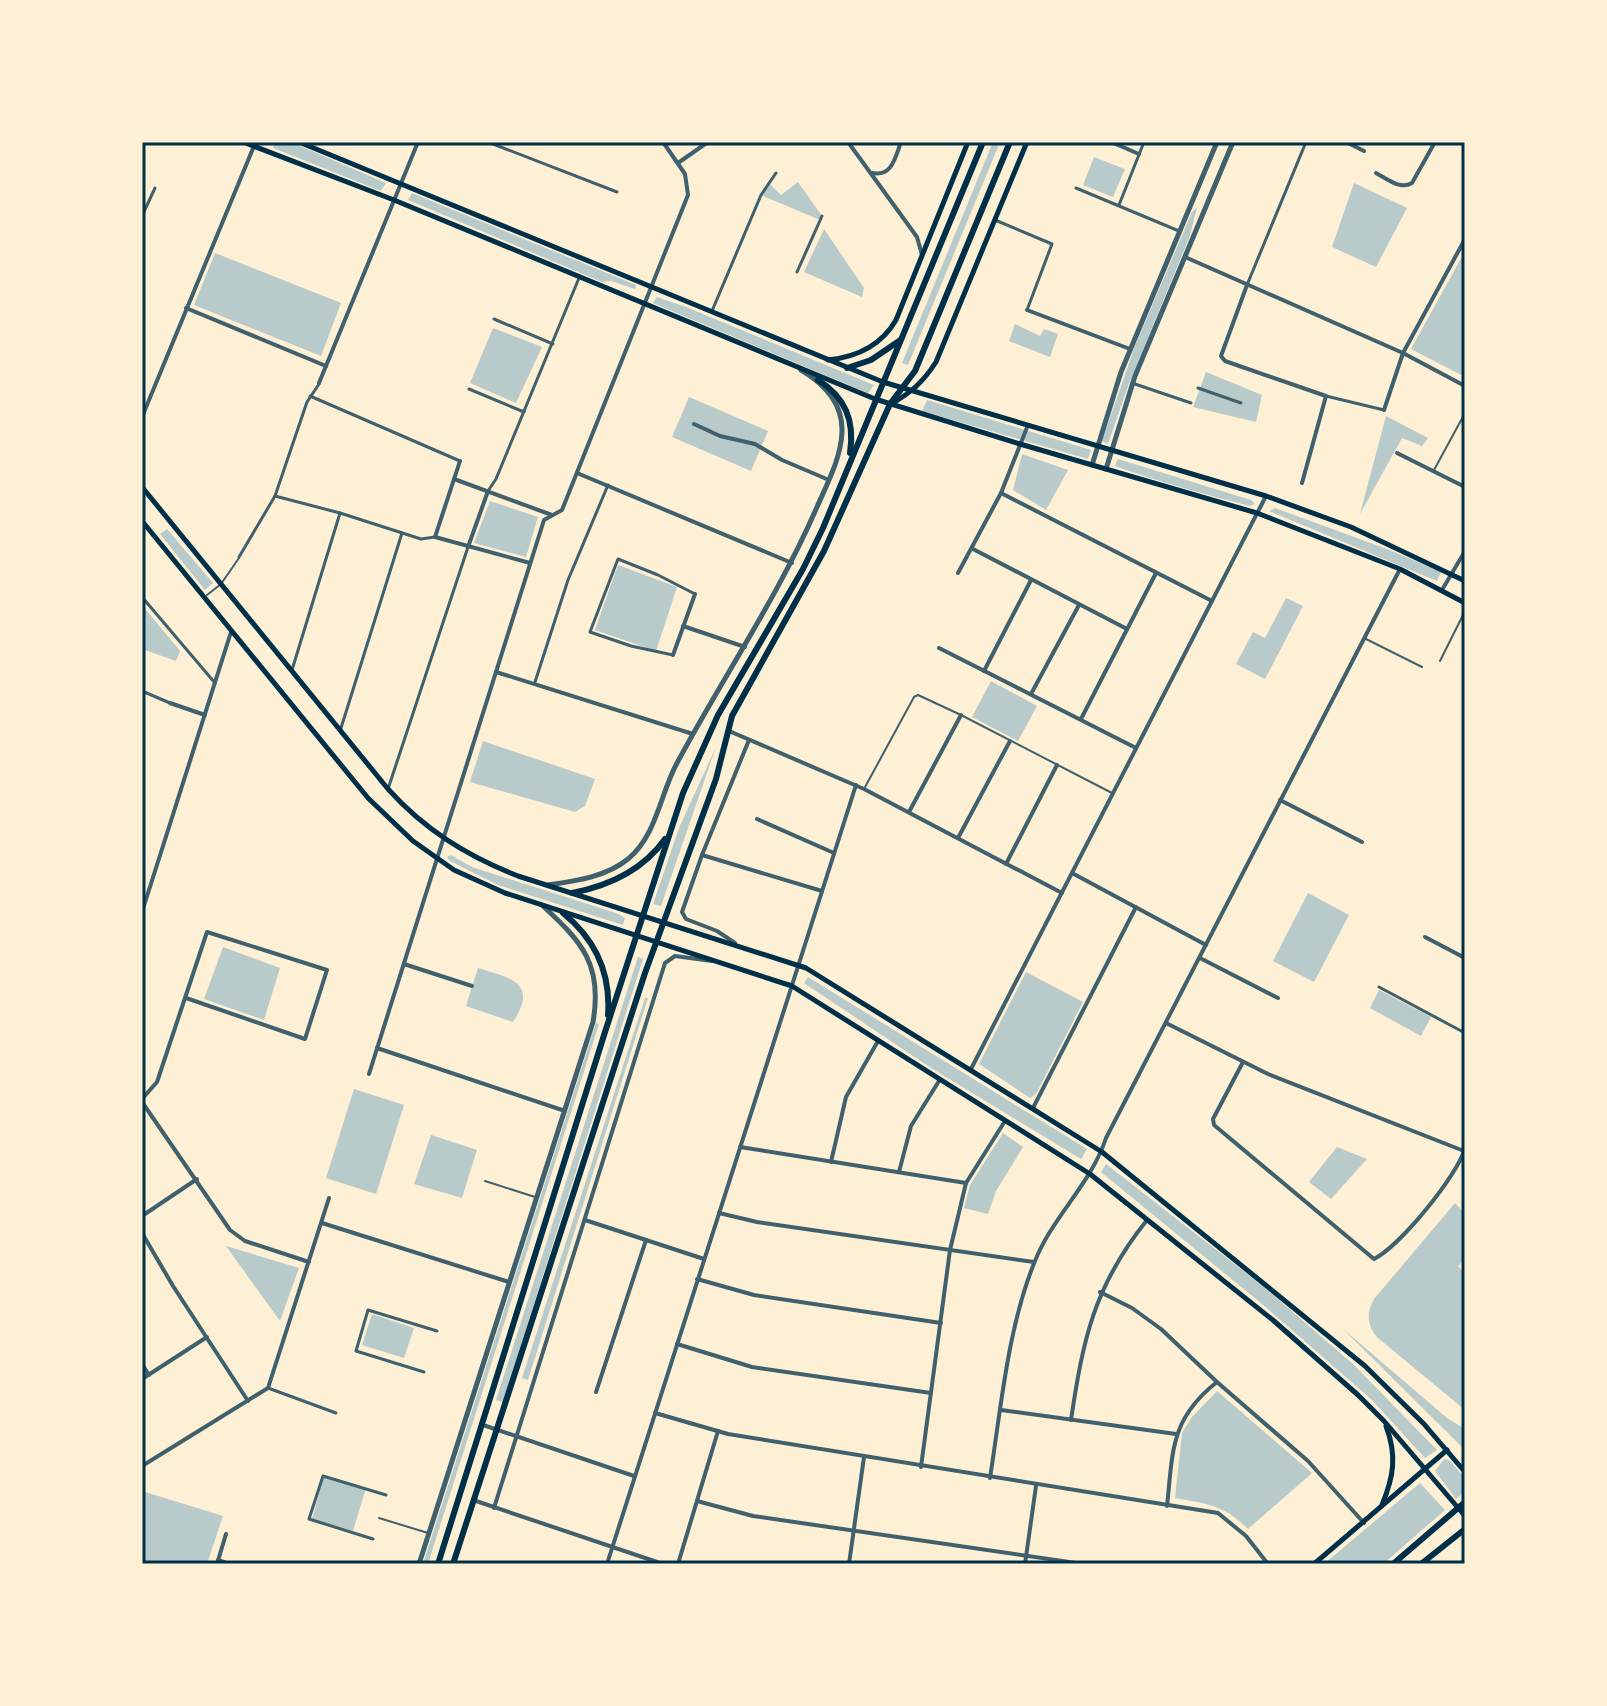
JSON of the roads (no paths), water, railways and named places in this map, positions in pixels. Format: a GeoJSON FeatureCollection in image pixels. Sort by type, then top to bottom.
{"type":"FeatureCollection","features":[{"type":"Feature","properties":{"kind":"main road"},"geometry":{"type":"LineString","coordinates":[[243,142],[259,145],[875,399],[1257,513],[1400,569],[1465,603]]}},
{"type":"Feature","properties":{"kind":"main road"},"geometry":{"type":"LineString","coordinates":[[299,142],[883,382],[1266,496],[1351,527],[1465,581]]}},
{"type":"Feature","properties":{"kind":"main road"},"geometry":{"type":"LineString","coordinates":[[827,360],[861,353],[889,333],[968,142]]}},
{"type":"Feature","properties":{"kind":"main road"},"geometry":{"type":"LineString","coordinates":[[438,1564],[669,832],[702,748],[803,569],[983,142]]}},
{"type":"Feature","properties":{"kind":"main road"},"geometry":{"type":"LineString","coordinates":[[453,1564],[655,941],[716,779],[727,731],[737,706],[824,551],[890,404],[903,389],[924,349],[1010,142]]}},
{"type":"Feature","properties":{"kind":"main road"},"geometry":{"type":"LineString","coordinates":[[890,404],[913,392],[936,362],[1027,142]]}},
{"type":"Feature","properties":{"kind":"main road"},"geometry":{"type":"LineString","coordinates":[[847,368],[871,360],[901,339]]}},
{"type":"Feature","properties":{"kind":"main road"},"geometry":{"type":"LineString","coordinates":[[818,380],[837,394],[848,413],[852,434],[847,468]]}},
{"type":"Feature","properties":{"kind":"main road"},"geometry":{"type":"LineString","coordinates":[[142,487],[388,789],[417,819],[443,839],[480,861],[798,965],[971,1069],[1102,1152],[1365,1366],[1465,1472]]}},
{"type":"Feature","properties":{"kind":"main road"},"geometry":{"type":"LineString","coordinates":[[142,521],[378,809],[437,859],[490,887],[543,906],[792,986],[1090,1174],[1274,1321],[1384,1421],[1465,1516]]}},
{"type":"Feature","properties":{"kind":"main road"},"geometry":{"type":"LineString","coordinates":[[572,893],[622,877],[649,857],[669,832]]}},
{"type":"Feature","properties":{"kind":"main road"},"geometry":{"type":"LineString","coordinates":[[563,913],[585,934],[600,960],[608,989],[605,1032]]}},
{"type":"Feature","properties":{"kind":"main road"},"geometry":{"type":"LineString","coordinates":[[1381,1507],[1392,1482],[1394,1462],[1392,1442],[1384,1421]]}},
{"type":"Feature","properties":{"kind":"main road"},"geometry":{"type":"LineString","coordinates":[[1314,1564],[1447,1450]]}},
{"type":"Feature","properties":{"kind":"main road"},"geometry":{"type":"LineString","coordinates":[[1393,1564],[1465,1502]]}},
{"type":"Feature","properties":{"kind":"main road"},"geometry":{"type":"LineString","coordinates":[[1421,1564],[1465,1529]]}},
{"type":"Feature","properties":{"kind":"street"},"geometry":{"type":"LineString","coordinates":[[239,557],[275,496],[310,396],[319,383],[418,142]]}},
{"type":"Feature","properties":{"kind":"street"},"geometry":{"type":"LineString","coordinates":[[488,142],[617,192]]}},
{"type":"Feature","properties":{"kind":"street"},"geometry":{"type":"LineString","coordinates":[[369,1074],[544,520],[562,510],[688,195],[688,184],[663,142]]}},
{"type":"Feature","properties":{"kind":"street"},"geometry":{"type":"LineString","coordinates":[[678,163],[708,142]]}},
{"type":"Feature","properties":{"kind":"street"},"geometry":{"type":"LineString","coordinates":[[848,142],[917,237],[922,255]]}},
{"type":"Feature","properties":{"kind":"street"},"geometry":{"type":"LineString","coordinates":[[870,173],[883,174],[888,171],[901,142]]}},
{"type":"Feature","properties":{"kind":"street"},"geometry":{"type":"LineString","coordinates":[[1111,142],[1139,154]]}},
{"type":"Feature","properties":{"kind":"street"},"geometry":{"type":"LineString","coordinates":[[1119,205],[1144,142]]}},
{"type":"Feature","properties":{"kind":"street"},"geometry":{"type":"LineString","coordinates":[[1092,465],[1130,349],[1217,142]]}},
{"type":"Feature","properties":{"kind":"street"},"geometry":{"type":"LineString","coordinates":[[1106,469],[1132,383],[1233,142]]}},
{"type":"Feature","properties":{"kind":"street"},"geometry":{"type":"LineString","coordinates":[[1306,142],[1222,350],[1221,356],[1225,361],[1326,396],[1384,410],[1403,353],[1465,239]]}},
{"type":"Feature","properties":{"kind":"street"},"geometry":{"type":"LineString","coordinates":[[1346,142],[1364,151]]}},
{"type":"Feature","properties":{"kind":"street"},"geometry":{"type":"LineString","coordinates":[[1376,173],[1401,186],[1408,186],[1435,142]]}},
{"type":"Feature","properties":{"kind":"street"},"geometry":{"type":"LineString","coordinates":[[142,417],[186,308],[259,145]]}},
{"type":"Feature","properties":{"kind":"street"},"geometry":{"type":"LineString","coordinates":[[712,311],[761,195],[776,173]]}},
{"type":"Feature","properties":{"kind":"street"},"geometry":{"type":"LineString","coordinates":[[142,216],[155,188]]}},
{"type":"Feature","properties":{"kind":"street"},"geometry":{"type":"LineString","coordinates":[[1076,188],[1181,231]]}},
{"type":"Feature","properties":{"kind":"street"},"geometry":{"type":"LineString","coordinates":[[1193,202],[1206,207]]}},
{"type":"Feature","properties":{"kind":"street"},"geometry":{"type":"LineString","coordinates":[[797,272],[822,216]]}},
{"type":"Feature","properties":{"kind":"street"},"geometry":{"type":"LineString","coordinates":[[995,220],[1052,244],[1027,310],[1130,349]]}},
{"type":"Feature","properties":{"kind":"street"},"geometry":{"type":"LineString","coordinates":[[917,237],[931,233]]}},
{"type":"Feature","properties":{"kind":"street"},"geometry":{"type":"LineString","coordinates":[[1185,257],[1403,353],[1465,386]]}},
{"type":"Feature","properties":{"kind":"street"},"geometry":{"type":"LineString","coordinates":[[388,789],[488,491],[496,479],[580,277]]}},
{"type":"Feature","properties":{"kind":"street"},"geometry":{"type":"LineString","coordinates":[[186,308],[326,366]]}},
{"type":"Feature","properties":{"kind":"street"},"geometry":{"type":"LineString","coordinates":[[494,319],[554,344]]}},
{"type":"Feature","properties":{"kind":"street"},"geometry":{"type":"LineString","coordinates":[[548,885],[597,875],[628,859],[643,843],[672,772],[793,563],[829,480],[842,437],[842,421],[831,395],[818,380],[793,366]]}},
{"type":"Feature","properties":{"kind":"street"},"geometry":{"type":"LineString","coordinates":[[1132,383],[1191,403]]}},
{"type":"Feature","properties":{"kind":"street"},"geometry":{"type":"LineString","coordinates":[[1198,388],[1241,403]]}},
{"type":"Feature","properties":{"kind":"street"},"geometry":{"type":"LineString","coordinates":[[469,389],[524,412]]}},
{"type":"Feature","properties":{"kind":"street"},"geometry":{"type":"LineString","coordinates":[[310,396],[460,461],[435,537]]}},
{"type":"Feature","properties":{"kind":"street"},"geometry":{"type":"LineString","coordinates":[[1302,483],[1326,396]]}},
{"type":"Feature","properties":{"kind":"street"},"geometry":{"type":"LineString","coordinates":[[1106,416],[1121,421]]}},
{"type":"Feature","properties":{"kind":"street"},"geometry":{"type":"LineString","coordinates":[[694,424],[720,436],[748,441],[829,480]]}},
{"type":"Feature","properties":{"kind":"street"},"geometry":{"type":"LineString","coordinates":[[958,573],[1001,493],[1028,425]]}},
{"type":"Feature","properties":{"kind":"street"},"geometry":{"type":"LineString","coordinates":[[1397,453],[1465,487]]}},
{"type":"Feature","properties":{"kind":"street"},"geometry":{"type":"LineString","coordinates":[[577,473],[793,563]]}},
{"type":"Feature","properties":{"kind":"street"},"geometry":{"type":"LineString","coordinates":[[454,479],[552,515]]}},
{"type":"Feature","properties":{"kind":"street"},"geometry":{"type":"LineString","coordinates":[[535,682],[568,580],[608,485]]}},
{"type":"Feature","properties":{"kind":"street"},"geometry":{"type":"LineString","coordinates":[[1001,493],[1212,601]]}},
{"type":"Feature","properties":{"kind":"street"},"geometry":{"type":"LineString","coordinates":[[275,496],[421,539],[435,537],[530,563]]}},
{"type":"Feature","properties":{"kind":"street"},"geometry":{"type":"LineString","coordinates":[[971,1069],[1266,496]]}},
{"type":"Feature","properties":{"kind":"street"},"geometry":{"type":"LineString","coordinates":[[292,671],[340,513]]}},
{"type":"Feature","properties":{"kind":"street"},"geometry":{"type":"LineString","coordinates":[[340,729],[402,533]]}},
{"type":"Feature","properties":{"kind":"street"},"geometry":{"type":"LineString","coordinates":[[973,549],[1127,629]]}},
{"type":"Feature","properties":{"kind":"street"},"geometry":{"type":"LineString","coordinates":[[1442,590],[1465,551]]}},
{"type":"Feature","properties":{"kind":"street"},"geometry":{"type":"LineString","coordinates":[[618,559],[695,594],[673,655],[631,646],[590,632],[618,559]]}},
{"type":"Feature","properties":{"kind":"street"},"geometry":{"type":"LineString","coordinates":[[990,1478],[1021,1306],[1034,1262],[1060,1214],[1090,1174],[1102,1152],[1106,1138],[1400,569]]}},
{"type":"Feature","properties":{"kind":"street"},"geometry":{"type":"LineString","coordinates":[[1081,719],[1156,573]]}},
{"type":"Feature","properties":{"kind":"street"},"geometry":{"type":"LineString","coordinates":[[984,671],[1031,580]]}},
{"type":"Feature","properties":{"kind":"street"},"geometry":{"type":"LineString","coordinates":[[142,597],[215,683]]}},
{"type":"Feature","properties":{"kind":"street"},"geometry":{"type":"LineString","coordinates":[[1031,694],[1079,604]]}},
{"type":"Feature","properties":{"kind":"street"},"geometry":{"type":"LineString","coordinates":[[683,626],[745,647]]}},
{"type":"Feature","properties":{"kind":"street"},"geometry":{"type":"LineString","coordinates":[[142,912],[232,631]]}},
{"type":"Feature","properties":{"kind":"street"},"geometry":{"type":"LineString","coordinates":[[939,648],[1136,748]]}},
{"type":"Feature","properties":{"kind":"street"},"geometry":{"type":"LineString","coordinates":[[496,672],[693,734]]}},
{"type":"Feature","properties":{"kind":"street"},"geometry":{"type":"LineString","coordinates":[[142,691],[205,715]]}},
{"type":"Feature","properties":{"kind":"street"},"geometry":{"type":"LineString","coordinates":[[909,812],[961,715]]}},
{"type":"Feature","properties":{"kind":"street"},"geometry":{"type":"LineString","coordinates":[[727,731],[856,785],[1062,893]]}},
{"type":"Feature","properties":{"kind":"street"},"geometry":{"type":"LineString","coordinates":[[737,945],[717,931],[683,916],[684,904],[702,855],[749,740]]}},
{"type":"Feature","properties":{"kind":"street"},"geometry":{"type":"LineString","coordinates":[[958,838],[1010,741]]}},
{"type":"Feature","properties":{"kind":"street"},"geometry":{"type":"LineString","coordinates":[[1006,864],[1057,765]]}},
{"type":"Feature","properties":{"kind":"street"},"geometry":{"type":"LineString","coordinates":[[607,1564],[856,785]]}},
{"type":"Feature","properties":{"kind":"street"},"geometry":{"type":"LineString","coordinates":[[1280,800],[1362,842]]}},
{"type":"Feature","properties":{"kind":"street"},"geometry":{"type":"LineString","coordinates":[[757,819],[834,853]]}},
{"type":"Feature","properties":{"kind":"street"},"geometry":{"type":"LineString","coordinates":[[702,855],[822,891]]}},
{"type":"Feature","properties":{"kind":"street"},"geometry":{"type":"LineString","coordinates":[[1072,873],[1206,945]]}},
{"type":"Feature","properties":{"kind":"street"},"geometry":{"type":"LineString","coordinates":[[419,1564],[593,1022],[597,999],[595,980],[586,953],[578,940],[543,906]]}},
{"type":"Feature","properties":{"kind":"street"},"geometry":{"type":"LineString","coordinates":[[1033,1108],[1136,907]]}},
{"type":"Feature","properties":{"kind":"street"},"geometry":{"type":"LineString","coordinates":[[186,998],[305,1039],[327,970],[207,932],[157,1082],[142,1101],[236,1236],[309,1262]]}},
{"type":"Feature","properties":{"kind":"street"},"geometry":{"type":"LineString","coordinates":[[1425,937],[1465,958]]}},
{"type":"Feature","properties":{"kind":"street"},"geometry":{"type":"LineString","coordinates":[[494,1508],[665,963],[675,956],[703,962],[719,961]]}},
{"type":"Feature","properties":{"kind":"street"},"geometry":{"type":"LineString","coordinates":[[1200,958],[1278,998]]}},
{"type":"Feature","properties":{"kind":"street"},"geometry":{"type":"LineString","coordinates":[[404,964],[472,986]]}},
{"type":"Feature","properties":{"kind":"street"},"geometry":{"type":"LineString","coordinates":[[1379,987],[1465,1033]]}},
{"type":"Feature","properties":{"kind":"street"},"geometry":{"type":"LineString","coordinates":[[1166,1023],[1243,1062],[1465,1149],[1461,1161],[1388,1251],[1374,1259],[1217,1128],[1213,1119],[1243,1062]]}},
{"type":"Feature","properties":{"kind":"street"},"geometry":{"type":"LineString","coordinates":[[831,1162],[846,1097],[878,1041]]}},
{"type":"Feature","properties":{"kind":"street"},"geometry":{"type":"LineString","coordinates":[[377,1048],[565,1111]]}},
{"type":"Feature","properties":{"kind":"street"},"geometry":{"type":"LineString","coordinates":[[899,1172],[911,1126],[939,1081]]}},
{"type":"Feature","properties":{"kind":"street"},"geometry":{"type":"LineString","coordinates":[[921,1467],[950,1250],[966,1183],[1005,1121]]}},
{"type":"Feature","properties":{"kind":"street"},"geometry":{"type":"LineString","coordinates":[[740,1147],[966,1183]]}},
{"type":"Feature","properties":{"kind":"street"},"geometry":{"type":"LineString","coordinates":[[142,1216],[197,1179]]}},
{"type":"Feature","properties":{"kind":"street"},"geometry":{"type":"LineString","coordinates":[[142,1466],[268,1388],[329,1198]]}},
{"type":"Feature","properties":{"kind":"street"},"geometry":{"type":"LineString","coordinates":[[719,1213],[757,1222],[1034,1262]]}},
{"type":"Feature","properties":{"kind":"street"},"geometry":{"type":"LineString","coordinates":[[585,1220],[704,1259]]}},
{"type":"Feature","properties":{"kind":"street"},"geometry":{"type":"LineString","coordinates":[[1071,1420],[1080,1361],[1100,1292],[1115,1264],[1148,1220]]}},
{"type":"Feature","properties":{"kind":"street"},"geometry":{"type":"LineString","coordinates":[[322,1223],[509,1282]]}},
{"type":"Feature","properties":{"kind":"street"},"geometry":{"type":"LineString","coordinates":[[142,1233],[248,1401]]}},
{"type":"Feature","properties":{"kind":"street"},"geometry":{"type":"LineString","coordinates":[[596,1392],[646,1240]]}},
{"type":"Feature","properties":{"kind":"street"},"geometry":{"type":"LineString","coordinates":[[697,1279],[754,1295],[941,1323]]}},
{"type":"Feature","properties":{"kind":"street"},"geometry":{"type":"LineString","coordinates":[[1100,1292],[1132,1308],[1161,1329],[1308,1461],[1364,1523]]}},
{"type":"Feature","properties":{"kind":"street"},"geometry":{"type":"LineString","coordinates":[[424,1372],[356,1351],[368,1310],[437,1331]]}},
{"type":"Feature","properties":{"kind":"street"},"geometry":{"type":"LineString","coordinates":[[142,1379],[207,1337]]}},
{"type":"Feature","properties":{"kind":"street"},"geometry":{"type":"LineString","coordinates":[[677,1344],[752,1367],[931,1393]]}},
{"type":"Feature","properties":{"kind":"street"},"geometry":{"type":"LineString","coordinates":[[142,1364],[149,1375]]}},
{"type":"Feature","properties":{"kind":"street"},"geometry":{"type":"LineString","coordinates":[[1167,1506],[1176,1434],[1182,1419],[1217,1382]]}},
{"type":"Feature","properties":{"kind":"street"},"geometry":{"type":"LineString","coordinates":[[268,1388],[336,1413]]}},
{"type":"Feature","properties":{"kind":"street"},"geometry":{"type":"LineString","coordinates":[[1001,1410],[1176,1434]]}},
{"type":"Feature","properties":{"kind":"street"},"geometry":{"type":"LineString","coordinates":[[655,1413],[718,1431],[864,1457],[1218,1513],[1246,1536],[1268,1564]]}},
{"type":"Feature","properties":{"kind":"street"},"geometry":{"type":"LineString","coordinates":[[483,1425],[634,1476]]}},
{"type":"Feature","properties":{"kind":"street"},"geometry":{"type":"LineString","coordinates":[[678,1564],[718,1431]]}},
{"type":"Feature","properties":{"kind":"street"},"geometry":{"type":"LineString","coordinates":[[849,1564],[864,1457]]}},
{"type":"Feature","properties":{"kind":"street"},"geometry":{"type":"LineString","coordinates":[[373,1539],[309,1519],[323,1476],[386,1495]]}},
{"type":"Feature","properties":{"kind":"street"},"geometry":{"type":"LineString","coordinates":[[1025,1564],[1036,1486]]}},
{"type":"Feature","properties":{"kind":"street"},"geometry":{"type":"LineString","coordinates":[[473,1500],[663,1564]]}},
{"type":"Feature","properties":{"kind":"street"},"geometry":{"type":"LineString","coordinates":[[697,1501],[753,1516],[1083,1564]]}},
{"type":"Feature","properties":{"kind":"street"},"geometry":{"type":"LineString","coordinates":[[226,1534],[217,1562],[229,1564]]}},
{"type":"Feature","properties":{"kind":"street"},"geometry":{"type":"LineString","coordinates":[[142,1561],[151,1564]]}},
{"type":"Feature","properties":{"kind":"lane"},"geometry":{"type":"LineString","coordinates":[[1433,471],[1465,413]]}},
{"type":"Feature","properties":{"kind":"lane"},"geometry":{"type":"LineString","coordinates":[[204,597],[221,584],[239,557]]}},
{"type":"Feature","properties":{"kind":"lane"},"geometry":{"type":"LineString","coordinates":[[1440,661],[1465,611]]}},
{"type":"Feature","properties":{"kind":"lane"},"geometry":{"type":"LineString","coordinates":[[1363,638],[1422,667]]}},
{"type":"Feature","properties":{"kind":"lane"},"geometry":{"type":"LineString","coordinates":[[864,789],[914,697],[922,696],[1113,794]]}},
{"type":"Feature","properties":{"kind":"lane"},"geometry":{"type":"LineString","coordinates":[[485,1181],[537,1198]]}},
{"type":"Feature","properties":{"kind":"lane"},"geometry":{"type":"LineString","coordinates":[[379,1518],[429,1533]]}}]}
